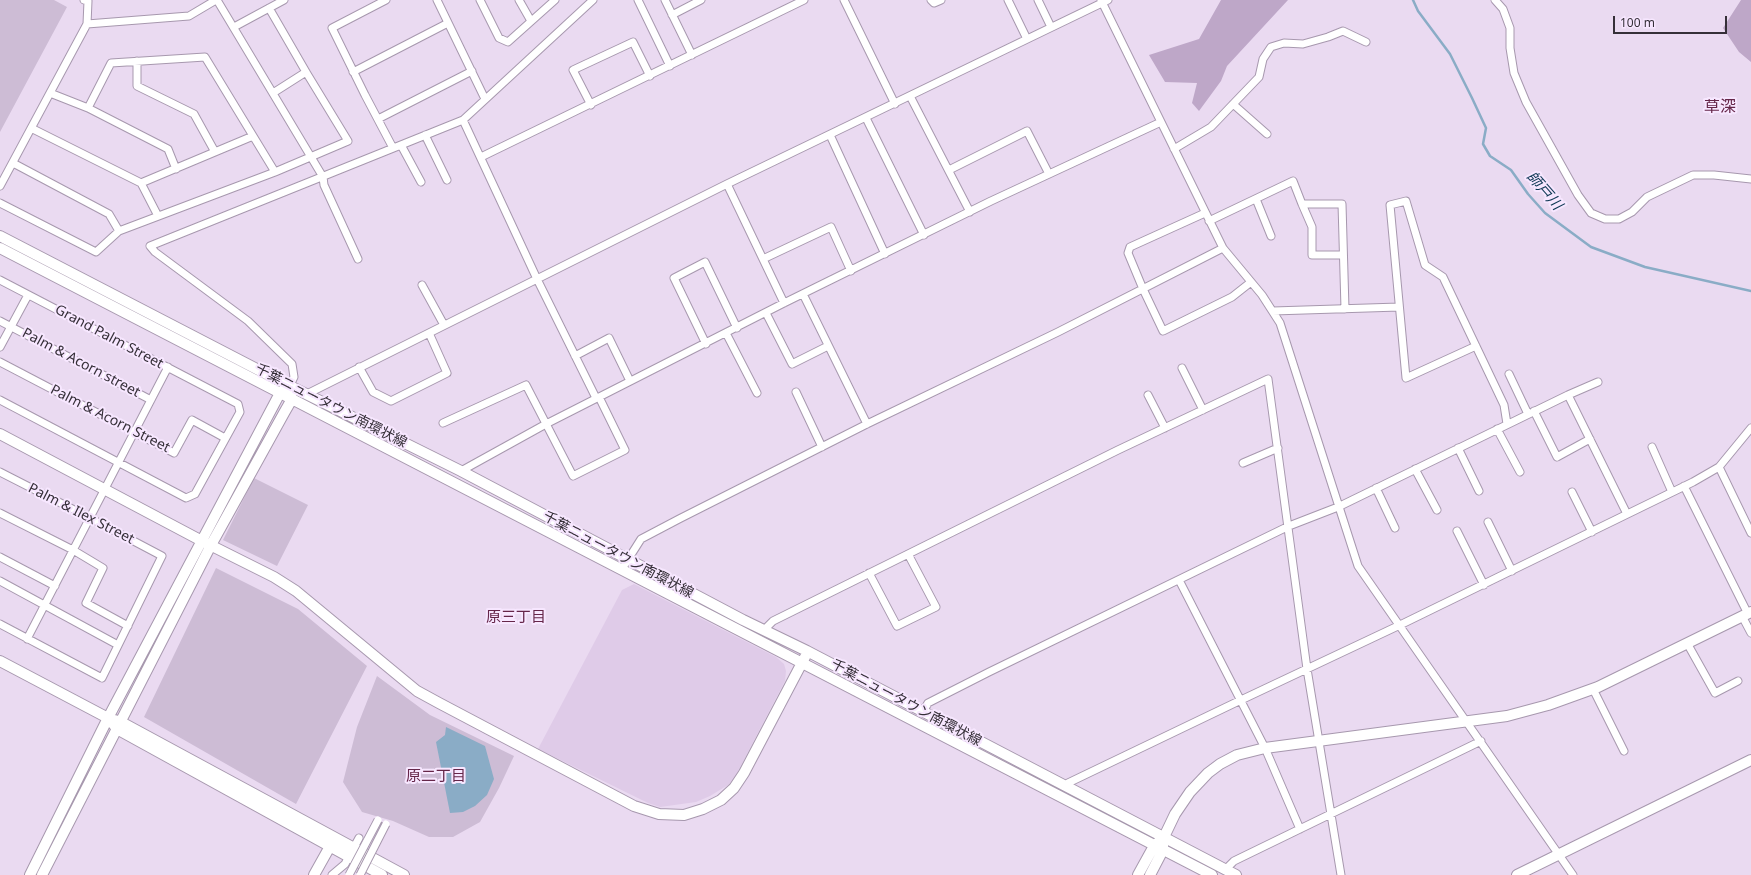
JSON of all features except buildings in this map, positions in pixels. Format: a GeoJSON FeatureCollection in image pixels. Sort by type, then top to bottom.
{"type":"FeatureCollection","features":[{"type":"Feature","properties":{"kind":"street"},"geometry":{"type":"LineString","coordinates":[[0,186],[88,24],[88,1],[84,0]]}},
{"type":"Feature","properties":{"kind":"street"},"geometry":{"type":"LineString","coordinates":[[88,24],[189,16],[216,0],[312,156],[323,177],[324,185],[358,259]]}},
{"type":"Feature","properties":{"kind":"street"},"geometry":{"type":"LineString","coordinates":[[234,27],[284,0]]}},
{"type":"Feature","properties":{"kind":"street"},"geometry":{"type":"LineString","coordinates":[[386,0],[332,28],[393,148]]}},
{"type":"Feature","properties":{"kind":"street"},"geometry":{"type":"LineString","coordinates":[[438,0],[485,99]]}},
{"type":"Feature","properties":{"kind":"street"},"geometry":{"type":"LineString","coordinates":[[480,0],[499,38],[508,42],[555,0]]}},
{"type":"Feature","properties":{"kind":"street"},"geometry":{"type":"LineString","coordinates":[[518,0],[531,21]]}},
{"type":"Feature","properties":{"kind":"street"},"geometry":{"type":"LineString","coordinates":[[30,875],[108,718],[280,393],[290,386],[294,377],[292,364],[248,321],[155,252],[150,246],[463,120],[593,0]]}},
{"type":"Feature","properties":{"kind":"street"},"geometry":{"type":"LineString","coordinates":[[638,0],[670,66]]}},
{"type":"Feature","properties":{"kind":"street"},"geometry":{"type":"LineString","coordinates":[[664,0],[692,55]]}},
{"type":"Feature","properties":{"kind":"street"},"geometry":{"type":"LineString","coordinates":[[672,16],[701,0]]}},
{"type":"Feature","properties":{"kind":"street"},"geometry":{"type":"LineString","coordinates":[[481,157],[591,105],[804,0]]}},
{"type":"Feature","properties":{"kind":"street"},"geometry":{"type":"LineString","coordinates":[[844,0],[895,104]]}},
{"type":"Feature","properties":{"kind":"street"},"geometry":{"type":"LineString","coordinates":[[931,0],[934,3],[941,0]]}},
{"type":"Feature","properties":{"kind":"street"},"geometry":{"type":"LineString","coordinates":[[1008,0],[1027,39]]}},
{"type":"Feature","properties":{"kind":"street"},"geometry":{"type":"LineString","coordinates":[[1038,0],[1051,27]]}},
{"type":"Feature","properties":{"kind":"street"},"geometry":{"type":"LineString","coordinates":[[1495,0],[1503,10],[1510,28],[1510,48],[1514,73],[1526,102],[1578,195],[1591,213],[1605,219],[1619,219],[1632,212],[1647,197],[1693,176],[1751,179]]}},
{"type":"Feature","properties":{"kind":"street"},"geometry":{"type":"LineString","coordinates":[[307,394],[727,184],[830,136],[1104,1],[1223,248],[1251,282],[1273,311],[1280,323],[1358,566],[1573,875]]}},
{"type":"Feature","properties":{"kind":"street"},"geometry":{"type":"LineString","coordinates":[[0,203],[96,252],[119,230],[275,172],[348,141],[269,8]]}},
{"type":"Feature","properties":{"kind":"street"},"geometry":{"type":"LineString","coordinates":[[354,72],[448,23]]}},
{"type":"Feature","properties":{"kind":"street"},"geometry":{"type":"LineString","coordinates":[[1174,149],[1211,127],[1259,77],[1262,59],[1271,47],[1284,43],[1303,44],[1343,31],[1366,42]]}},
{"type":"Feature","properties":{"kind":"street"},"geometry":{"type":"LineString","coordinates":[[591,105],[573,70],[633,42],[650,76]]}},
{"type":"Feature","properties":{"kind":"street"},"geometry":{"type":"LineString","coordinates":[[88,108],[111,63],[205,57],[275,172]]}},
{"type":"Feature","properties":{"kind":"street"},"geometry":{"type":"LineString","coordinates":[[137,62],[137,86],[194,114],[215,152]]}},
{"type":"Feature","properties":{"kind":"street"},"geometry":{"type":"LineString","coordinates":[[378,119],[472,71]]}},
{"type":"Feature","properties":{"kind":"street"},"geometry":{"type":"LineString","coordinates":[[273,93],[306,72]]}},
{"type":"Feature","properties":{"kind":"street"},"geometry":{"type":"LineString","coordinates":[[50,93],[88,108],[168,149],[176,169]]}},
{"type":"Feature","properties":{"kind":"street"},"geometry":{"type":"LineString","coordinates":[[910,96],[970,212]]}},
{"type":"Feature","properties":{"kind":"street"},"geometry":{"type":"LineString","coordinates":[[1233,104],[1267,134]]}},
{"type":"Feature","properties":{"kind":"street"},"geometry":{"type":"LineString","coordinates":[[866,118],[924,235]]}},
{"type":"Feature","properties":{"kind":"street"},"geometry":{"type":"LineString","coordinates":[[443,423],[526,385],[573,476],[625,450],[575,356],[537,279],[463,120]]}},
{"type":"Feature","properties":{"kind":"street"},"geometry":{"type":"LineString","coordinates":[[461,472],[546,424],[784,303],[1049,174],[1161,122]]}},
{"type":"Feature","properties":{"kind":"street"},"geometry":{"type":"LineString","coordinates":[[31,128],[141,183],[158,216]]}},
{"type":"Feature","properties":{"kind":"street"},"geometry":{"type":"LineString","coordinates":[[949,170],[1027,131],[1049,174]]}},
{"type":"Feature","properties":{"kind":"street"},"geometry":{"type":"LineString","coordinates":[[425,135],[447,180]]}},
{"type":"Feature","properties":{"kind":"street"},"geometry":{"type":"LineString","coordinates":[[141,183],[253,136]]}},
{"type":"Feature","properties":{"kind":"street"},"geometry":{"type":"LineString","coordinates":[[830,136],[885,254]]}},
{"type":"Feature","properties":{"kind":"street"},"geometry":{"type":"LineString","coordinates":[[401,145],[421,182]]}},
{"type":"Feature","properties":{"kind":"street"},"geometry":{"type":"LineString","coordinates":[[13,163],[109,214],[119,230]]}},
{"type":"Feature","properties":{"kind":"street"},"geometry":{"type":"LineString","coordinates":[[1209,221],[1293,181],[1312,226],[1312,255],[1343,255]]}},
{"type":"Feature","properties":{"kind":"street"},"geometry":{"type":"LineString","coordinates":[[727,184],[784,303]]}},
{"type":"Feature","properties":{"kind":"street"},"geometry":{"type":"LineString","coordinates":[[1256,199],[1271,236]]}},
{"type":"Feature","properties":{"kind":"street"},"geometry":{"type":"LineString","coordinates":[[1476,346],[1406,378],[1390,205],[1406,200],[1425,265],[1443,277],[1476,346],[1504,405],[1508,424]]}},
{"type":"Feature","properties":{"kind":"street"},"geometry":{"type":"LineString","coordinates":[[1302,204],[1342,204],[1345,309]]}},
{"type":"Feature","properties":{"kind":"street"},"geometry":{"type":"LineString","coordinates":[[1205,213],[1130,247],[1128,253],[1163,331],[1232,297],[1251,282]]}},
{"type":"Feature","properties":{"kind":"street"},"geometry":{"type":"LineString","coordinates":[[763,259],[831,227],[851,271]]}},
{"type":"Feature","properties":{"kind":"street","name":"千葉ニュータウン南環状線"},"geometry":{"type":"LineString","coordinates":[[0,236],[290,386],[461,472],[627,560],[808,651],[1236,875]]}},
{"type":"Feature","properties":{"kind":"street","name":"千葉ニュータウン南環状線"},"geometry":{"type":"LineString","coordinates":[[0,248],[1212,875]]}},
{"type":"Feature","properties":{"kind":"street"},"geometry":{"type":"LineString","coordinates":[[622,569],[642,539],[867,424],[1058,332],[1223,248]]}},
{"type":"Feature","properties":{"kind":"street"},"geometry":{"type":"LineString","coordinates":[[706,344],[674,278],[705,262],[737,328]]}},
{"type":"Feature","properties":{"kind":"street","name":"Grand Palm Street"},"geometry":{"type":"LineString","coordinates":[[0,280],[168,367],[28,638]]}},
{"type":"Feature","properties":{"kind":"street"},"geometry":{"type":"LineString","coordinates":[[422,285],[444,325]]}},
{"type":"Feature","properties":{"kind":"street"},"geometry":{"type":"LineString","coordinates":[[803,294],[867,424]]}},
{"type":"Feature","properties":{"kind":"street"},"geometry":{"type":"LineString","coordinates":[[0,347],[28,295]]}},
{"type":"Feature","properties":{"kind":"street"},"geometry":{"type":"LineString","coordinates":[[1273,311],[1399,307]]}},
{"type":"Feature","properties":{"kind":"street"},"geometry":{"type":"LineString","coordinates":[[766,313],[792,364],[828,346]]}},
{"type":"Feature","properties":{"kind":"street","name":"Palm & Acorn street"},"geometry":{"type":"LineString","coordinates":[[0,321],[151,400]]}},
{"type":"Feature","properties":{"kind":"street"},"geometry":{"type":"LineString","coordinates":[[360,367],[374,392],[391,400],[448,373],[429,333]]}},
{"type":"Feature","properties":{"kind":"street"},"geometry":{"type":"LineString","coordinates":[[726,333],[757,393]]}},
{"type":"Feature","properties":{"kind":"street"},"geometry":{"type":"LineString","coordinates":[[575,356],[609,338],[630,382]]}},
{"type":"Feature","properties":{"kind":"street","name":"Palm & Acorn Street"},"geometry":{"type":"LineString","coordinates":[[0,362],[174,453],[192,420],[225,438]]}},
{"type":"Feature","properties":{"kind":"street"},"geometry":{"type":"LineString","coordinates":[[0,400],[186,498],[195,494],[240,412],[238,404],[168,367]]}},
{"type":"Feature","properties":{"kind":"street"},"geometry":{"type":"LineString","coordinates":[[1182,368],[1203,410]]}},
{"type":"Feature","properties":{"kind":"street"},"geometry":{"type":"LineString","coordinates":[[1509,374],[1557,457],[1590,439]]}},
{"type":"Feature","properties":{"kind":"street"},"geometry":{"type":"LineString","coordinates":[[764,630],[773,621],[869,573],[1268,379],[1289,526],[1307,669],[1320,740],[1341,875]]}},
{"type":"Feature","properties":{"kind":"street"},"geometry":{"type":"LineString","coordinates":[[922,712],[928,703],[1289,526],[1338,507],[1497,429],[1598,382]]}},
{"type":"Feature","properties":{"kind":"street"},"geometry":{"type":"LineString","coordinates":[[42,875],[211,545],[292,399],[290,386]]}},
{"type":"Feature","properties":{"kind":"street"},"geometry":{"type":"LineString","coordinates":[[796,392],[822,447]]}},
{"type":"Feature","properties":{"kind":"street"},"geometry":{"type":"LineString","coordinates":[[1148,395],[1165,428]]}},
{"type":"Feature","properties":{"kind":"street"},"geometry":{"type":"LineString","coordinates":[[1568,395],[1627,514]]}},
{"type":"Feature","properties":{"kind":"street"},"geometry":{"type":"LineString","coordinates":[[1066,787],[1068,783],[1240,700],[1400,626],[1684,486],[1719,467],[1751,428]]}},
{"type":"Feature","properties":{"kind":"street"},"geometry":{"type":"LineString","coordinates":[[1497,429],[1520,472]]}},
{"type":"Feature","properties":{"kind":"street"},"geometry":{"type":"LineString","coordinates":[[0,434],[103,493],[274,577],[296,591],[417,691],[634,806],[659,814],[684,815],[703,809],[721,800],[734,788],[744,774],[808,651]]}},
{"type":"Feature","properties":{"kind":"street"},"geometry":{"type":"LineString","coordinates":[[1243,463],[1278,448]]}},
{"type":"Feature","properties":{"kind":"street"},"geometry":{"type":"LineString","coordinates":[[1458,448],[1479,491]]}},
{"type":"Feature","properties":{"kind":"street"},"geometry":{"type":"LineString","coordinates":[[1652,448],[1672,492]]}},
{"type":"Feature","properties":{"kind":"street"},"geometry":{"type":"LineString","coordinates":[[1719,467],[1751,533]]}},
{"type":"Feature","properties":{"kind":"street"},"geometry":{"type":"LineString","coordinates":[[1415,469],[1437,510]]}},
{"type":"Feature","properties":{"kind":"street","name":"Palm & Ilex Street"},"geometry":{"type":"LineString","coordinates":[[0,472],[162,556],[128,626]]}},
{"type":"Feature","properties":{"kind":"street"},"geometry":{"type":"LineString","coordinates":[[1684,486],[1747,614],[1751,633]]}},
{"type":"Feature","properties":{"kind":"street"},"geometry":{"type":"LineString","coordinates":[[1376,488],[1395,528]]}},
{"type":"Feature","properties":{"kind":"street"},"geometry":{"type":"LineString","coordinates":[[1572,492],[1592,532]]}},
{"type":"Feature","properties":{"kind":"street"},"geometry":{"type":"LineString","coordinates":[[0,513],[73,550],[104,568],[86,603],[128,626],[102,678],[0,624]]}},
{"type":"Feature","properties":{"kind":"street"},"geometry":{"type":"LineString","coordinates":[[1488,522],[1512,571]]}},
{"type":"Feature","properties":{"kind":"street"},"geometry":{"type":"LineString","coordinates":[[1457,531],[1484,585]]}},
{"type":"Feature","properties":{"kind":"street"},"geometry":{"type":"LineString","coordinates":[[869,573],[897,626],[936,607],[908,554]]}},
{"type":"Feature","properties":{"kind":"street"},"geometry":{"type":"LineString","coordinates":[[0,556],[55,586]]}},
{"type":"Feature","properties":{"kind":"street"},"geometry":{"type":"LineString","coordinates":[[1179,580],[1265,748],[1300,829]]}},
{"type":"Feature","properties":{"kind":"street"},"geometry":{"type":"LineString","coordinates":[[0,581],[118,645]]}},
{"type":"Feature","properties":{"kind":"street"},"geometry":{"type":"LineString","coordinates":[[1138,875],[1154,846],[1164,837],[1184,801],[1199,782],[1220,764],[1237,756],[1265,748],[1466,720],[1507,716],[1548,705],[1593,689],[1747,614]]}},
{"type":"Feature","properties":{"kind":"street"},"geometry":{"type":"LineString","coordinates":[[1688,643],[1715,693],[1738,681]]}},
{"type":"Feature","properties":{"kind":"street"},"geometry":{"type":"LineString","coordinates":[[0,661],[108,718],[329,847],[382,875]]}},
{"type":"Feature","properties":{"kind":"street"},"geometry":{"type":"LineString","coordinates":[[1593,689],[1624,751]]}},
{"type":"Feature","properties":{"kind":"street"},"geometry":{"type":"LineString","coordinates":[[119,725],[335,837],[404,875]]}},
{"type":"Feature","properties":{"kind":"street"},"geometry":{"type":"LineString","coordinates":[[1225,870],[1234,861],[1481,741]]}},
{"type":"Feature","properties":{"kind":"street"},"geometry":{"type":"LineString","coordinates":[[1517,875],[1751,760]]}},
{"type":"Feature","properties":{"kind":"street"},"geometry":{"type":"LineString","coordinates":[[349,875],[378,820],[386,824],[360,875]]}},
{"type":"Feature","properties":{"kind":"street"},"geometry":{"type":"LineString","coordinates":[[314,875],[335,837]]}},
{"type":"Feature","properties":{"kind":"street"},"geometry":{"type":"LineString","coordinates":[[1150,875],[1163,850],[1164,837]]}},
{"type":"Feature","properties":{"kind":"street"},"geometry":{"type":"LineString","coordinates":[[332,875],[345,864],[359,838]]}},
{"type":"Feature","properties":{"kind":"shaded area"},"geometry":{"type":"Polygon","coordinates":[[[0,0],[54,0],[67,7],[0,132],[0,0]]]}},
{"type":"Feature","properties":{"kind":"shaded area"},"geometry":{"type":"Polygon","coordinates":[[[1221,0],[1288,0],[1227,66],[1221,81],[1199,111],[1192,103],[1197,83],[1165,82],[1149,55],[1199,39],[1221,0]]]}},
{"type":"Feature","properties":{"kind":"shaded area"},"geometry":{"type":"Polygon","coordinates":[[[1741,0],[1751,0],[1751,62],[1739,52],[1723,28],[1741,0]]]}},
{"type":"Feature","properties":{"kind":"shaded area"},"geometry":{"type":"Polygon","coordinates":[[[254,478],[308,505],[277,566],[223,540],[254,478]]]}},
{"type":"Feature","properties":{"kind":"shaded area"},"geometry":{"type":"Polygon","coordinates":[[[216,568],[298,609],[367,666],[296,804],[144,717],[216,568]]]}},
{"type":"Feature","properties":{"kind":"shaded area"},"geometry":{"type":"Polygon","coordinates":[[[634,584],[776,657],[784,664],[786,671],[785,681],[734,779],[728,785],[710,796],[696,802],[660,807],[648,803],[538,749],[622,590],[634,584]]]}},
{"type":"Feature","properties":{"kind":"shaded area"},"geometry":{"type":"Polygon","coordinates":[[[377,676],[430,715],[514,756],[499,788],[480,822],[453,837],[429,837],[393,821],[362,812],[343,782],[357,727],[377,676]]]}},
{"type":"Feature","properties":{"kind":"water"},"geometry":{"type":"Polygon","coordinates":[[[446,727],[485,746],[494,779],[487,795],[475,806],[463,812],[450,813],[436,742],[445,735],[446,727]]]}},
{"type":"Feature","properties":{"kind":"waterway","name":"師戸川"},"geometry":{"type":"LineString","coordinates":[[1413,0],[1418,11],[1450,54],[1472,98],[1486,128],[1483,144],[1490,156],[1511,170],[1528,194],[1545,213],[1591,247],[1645,267],[1751,291]]}},
{"type":"Feature","properties":{"kind":"district","name":"草深"},"geometry":{"type":"Point","coordinates":[1720,107]}},
{"type":"Feature","properties":{"kind":"district","name":"原三丁目"},"geometry":{"type":"Point","coordinates":[516,618]}},
{"type":"Feature","properties":{"kind":"district","name":"原二丁目"},"geometry":{"type":"Point","coordinates":[436,777]}}]}
